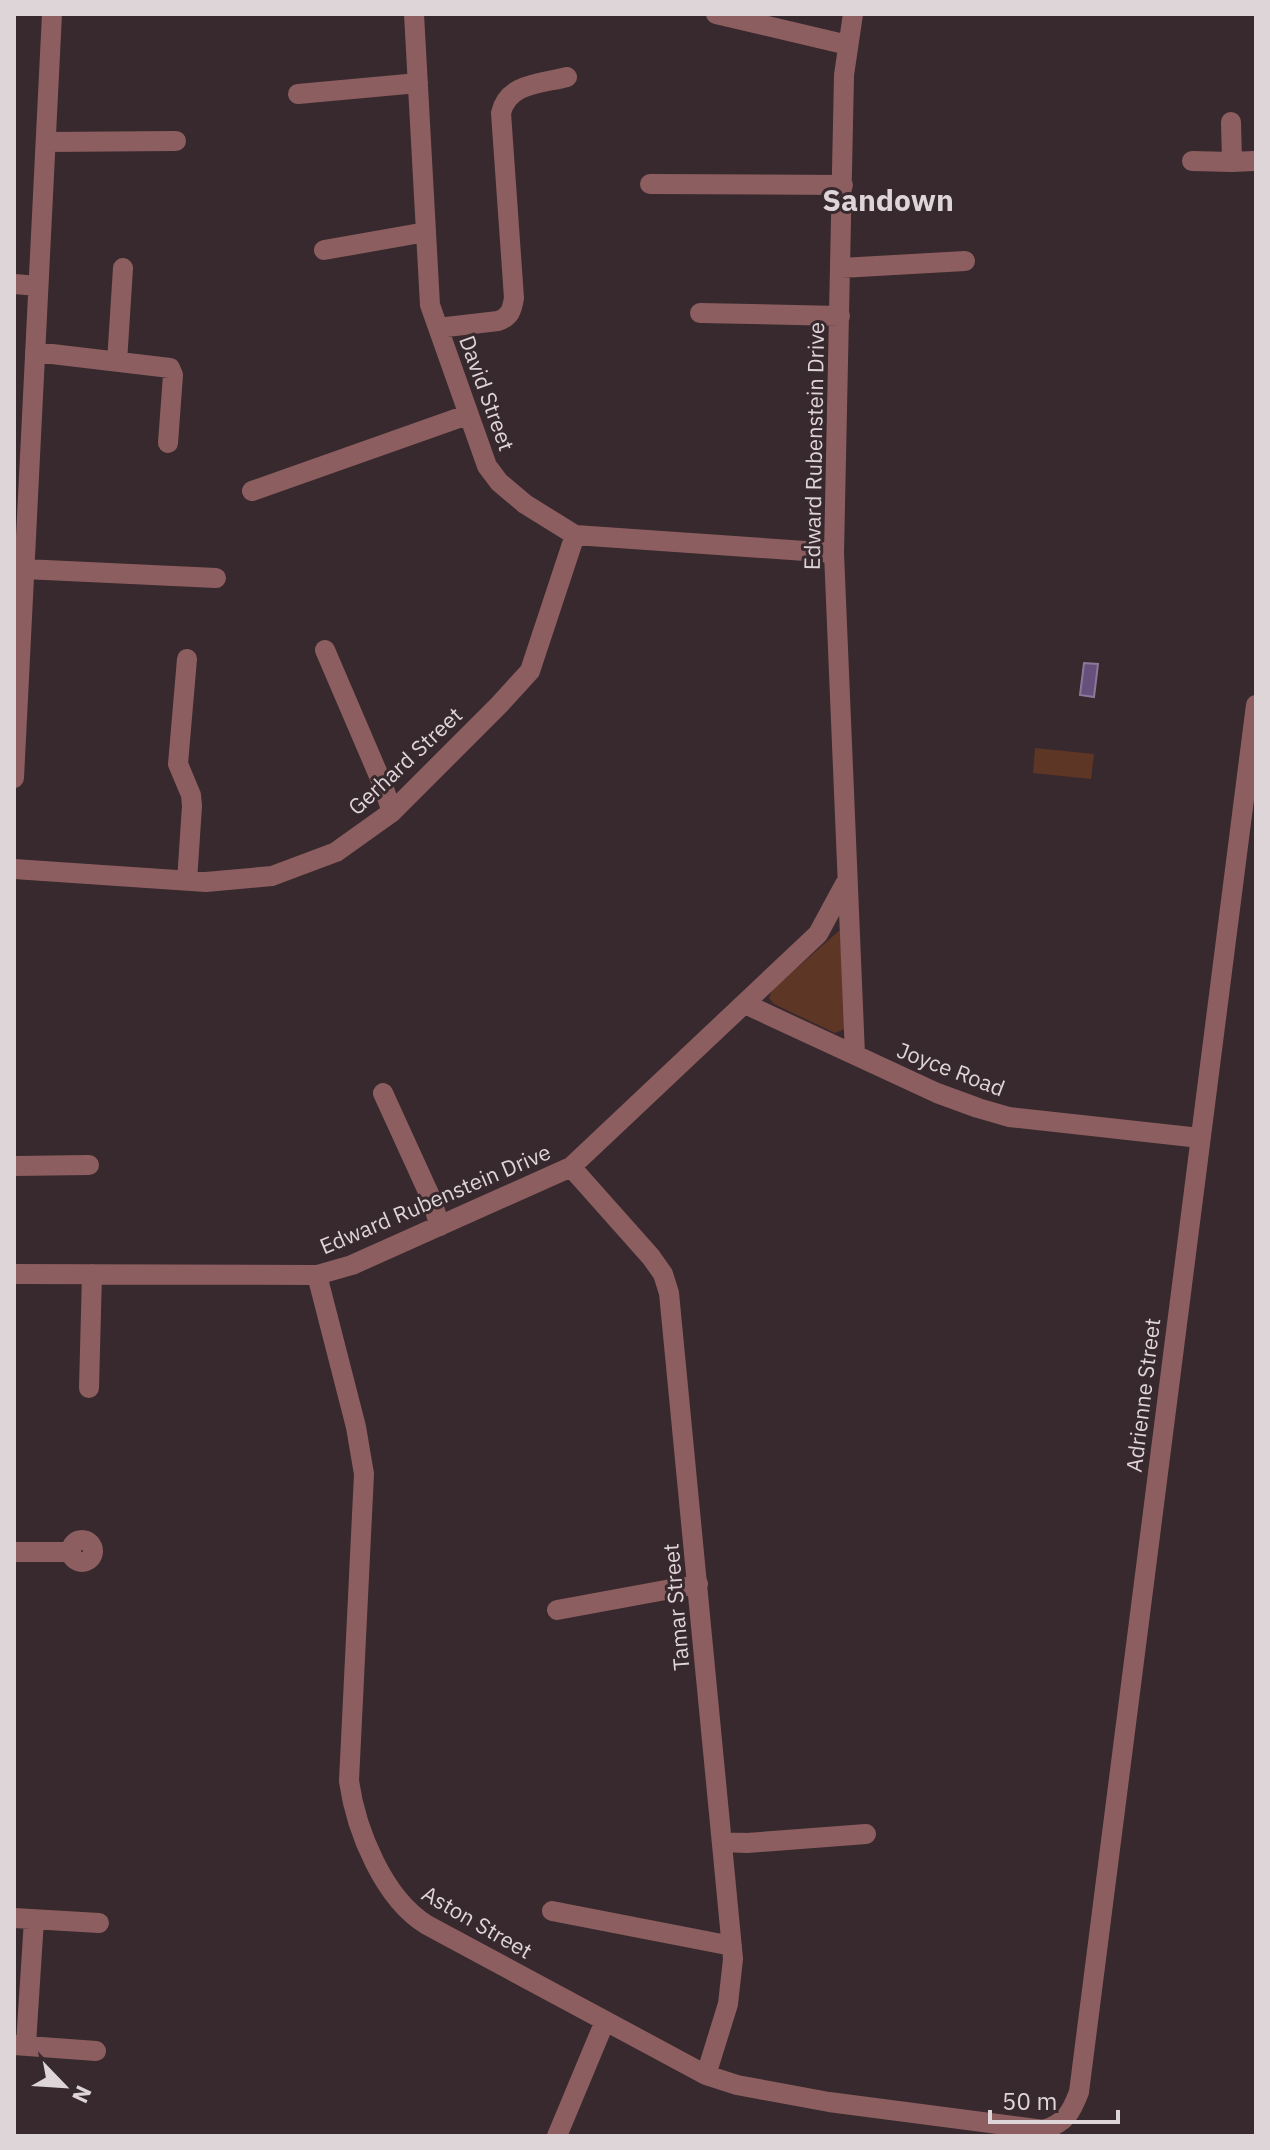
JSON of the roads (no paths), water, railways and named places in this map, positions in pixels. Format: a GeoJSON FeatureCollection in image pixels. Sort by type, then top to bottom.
{"type":"FeatureCollection","features":[{"type":"Feature","properties":{"kind":"street"},"geometry":{"type":"LineString","coordinates":[[14,778],[52,14]]}},
{"type":"Feature","properties":{"kind":"street","name":"David Street"},"geometry":{"type":"LineString","coordinates":[[414,14],[430,305],[480,451],[499,482],[545,519],[575,535],[834,553]]}},
{"type":"Feature","properties":{"kind":"street"},"geometry":{"type":"LineString","coordinates":[[716,14],[848,45]]}},
{"type":"Feature","properties":{"kind":"street","name":"Edward Rubenstein Drive"},"geometry":{"type":"LineString","coordinates":[[853,14],[844,75],[834,553],[855,1055]]}},
{"type":"Feature","properties":{"kind":"street"},"geometry":{"type":"LineString","coordinates":[[438,328],[498,321],[507,318],[512,310],[514,298],[501,113],[504,101],[512,91],[567,77]]}},
{"type":"Feature","properties":{"kind":"street"},"geometry":{"type":"LineString","coordinates":[[298,94],[418,83]]}},
{"type":"Feature","properties":{"kind":"street"},"geometry":{"type":"LineString","coordinates":[[1231,122],[1232,162]]}},
{"type":"Feature","properties":{"kind":"street"},"geometry":{"type":"LineString","coordinates":[[46,142],[176,141]]}},
{"type":"Feature","properties":{"kind":"street"},"geometry":{"type":"LineString","coordinates":[[1192,161],[1254,161]]}},
{"type":"Feature","properties":{"kind":"street"},"geometry":{"type":"LineString","coordinates":[[650,184],[843,185]]}},
{"type":"Feature","properties":{"kind":"street"},"geometry":{"type":"LineString","coordinates":[[324,250],[426,232]]}},
{"type":"Feature","properties":{"kind":"street"},"geometry":{"type":"LineString","coordinates":[[841,268],[965,261]]}},
{"type":"Feature","properties":{"kind":"street"},"geometry":{"type":"LineString","coordinates":[[117,362],[123,268]]}},
{"type":"Feature","properties":{"kind":"street"},"geometry":{"type":"LineString","coordinates":[[14,284],[38,286]]}},
{"type":"Feature","properties":{"kind":"street"},"geometry":{"type":"LineString","coordinates":[[700,313],[840,316]]}},
{"type":"Feature","properties":{"kind":"street"},"geometry":{"type":"LineString","coordinates":[[35,352],[172,370],[168,443]]}},
{"type":"Feature","properties":{"kind":"street"},"geometry":{"type":"LineString","coordinates":[[252,491],[467,415]]}},
{"type":"Feature","properties":{"kind":"street","name":"Gerhard Street"},"geometry":{"type":"LineString","coordinates":[[14,869],[187,881],[244,880],[272,876],[336,852],[392,812],[530,671],[575,535]]}},
{"type":"Feature","properties":{"kind":"street"},"geometry":{"type":"LineString","coordinates":[[24,569],[216,578]]}},
{"type":"Feature","properties":{"kind":"street"},"geometry":{"type":"LineString","coordinates":[[325,650],[392,812]]}},
{"type":"Feature","properties":{"kind":"street"},"geometry":{"type":"LineString","coordinates":[[187,659],[178,764],[191,795],[192,806],[187,881]]}},
{"type":"Feature","properties":{"kind":"street","name":"Adrienne Street"},"geometry":{"type":"LineString","coordinates":[[1079,2092],[1256,705]]}},
{"type":"Feature","properties":{"kind":"street","name":"Edward Rubenstein Drive"},"geometry":{"type":"LineString","coordinates":[[14,1274],[317,1275],[352,1265],[571,1167],[818,934],[846,880]]}},
{"type":"Feature","properties":{"kind":"street","name":"Joyce Road"},"geometry":{"type":"LineString","coordinates":[[745,1004],[937,1093],[1009,1117],[1200,1138]]}},
{"type":"Feature","properties":{"kind":"street"},"geometry":{"type":"LineString","coordinates":[[383,1093],[430,1196],[440,1226]]}},
{"type":"Feature","properties":{"kind":"street"},"geometry":{"type":"LineString","coordinates":[[14,1166],[89,1165]]}},
{"type":"Feature","properties":{"kind":"street","name":"Tamar Street"},"geometry":{"type":"LineString","coordinates":[[571,1167],[651,1257],[663,1274],[669,1293],[732,1946],[731,1992],[706,2075]]}},
{"type":"Feature","properties":{"kind":"street"},"geometry":{"type":"LineString","coordinates":[[89,1388],[92,1274]]}},
{"type":"Feature","properties":{"kind":"street","name":"Aston Street"},"geometry":{"type":"LineString","coordinates":[[317,1275],[356,1427],[364,1474],[349,1781],[363,1832],[397,1900],[412,1916],[706,2075],[737,2085],[829,2102],[1044,2130],[1059,2125],[1070,2116],[1079,2092]]}},
{"type":"Feature","properties":{"kind":"street"},"geometry":{"type":"LineString","coordinates":[[14,1552],[71,1552]]}},
{"type":"Feature","properties":{"kind":"street"},"geometry":{"type":"LineString","coordinates":[[557,1610],[698,1584]]}},
{"type":"Feature","properties":{"kind":"street"},"geometry":{"type":"LineString","coordinates":[[722,1842],[866,1834]]}},
{"type":"Feature","properties":{"kind":"street"},"geometry":{"type":"LineString","coordinates":[[552,1911],[732,1946]]}},
{"type":"Feature","properties":{"kind":"street"},"geometry":{"type":"LineString","coordinates":[[96,2051],[20,2044],[24,1919],[99,1923]]}},
{"type":"Feature","properties":{"kind":"street"},"geometry":{"type":"LineString","coordinates":[[557,2136],[605,2021]]}},
{"type":"Feature","properties":{"kind":"district","name":"Sandown"},"geometry":{"type":"Point","coordinates":[888,201]}}]}
